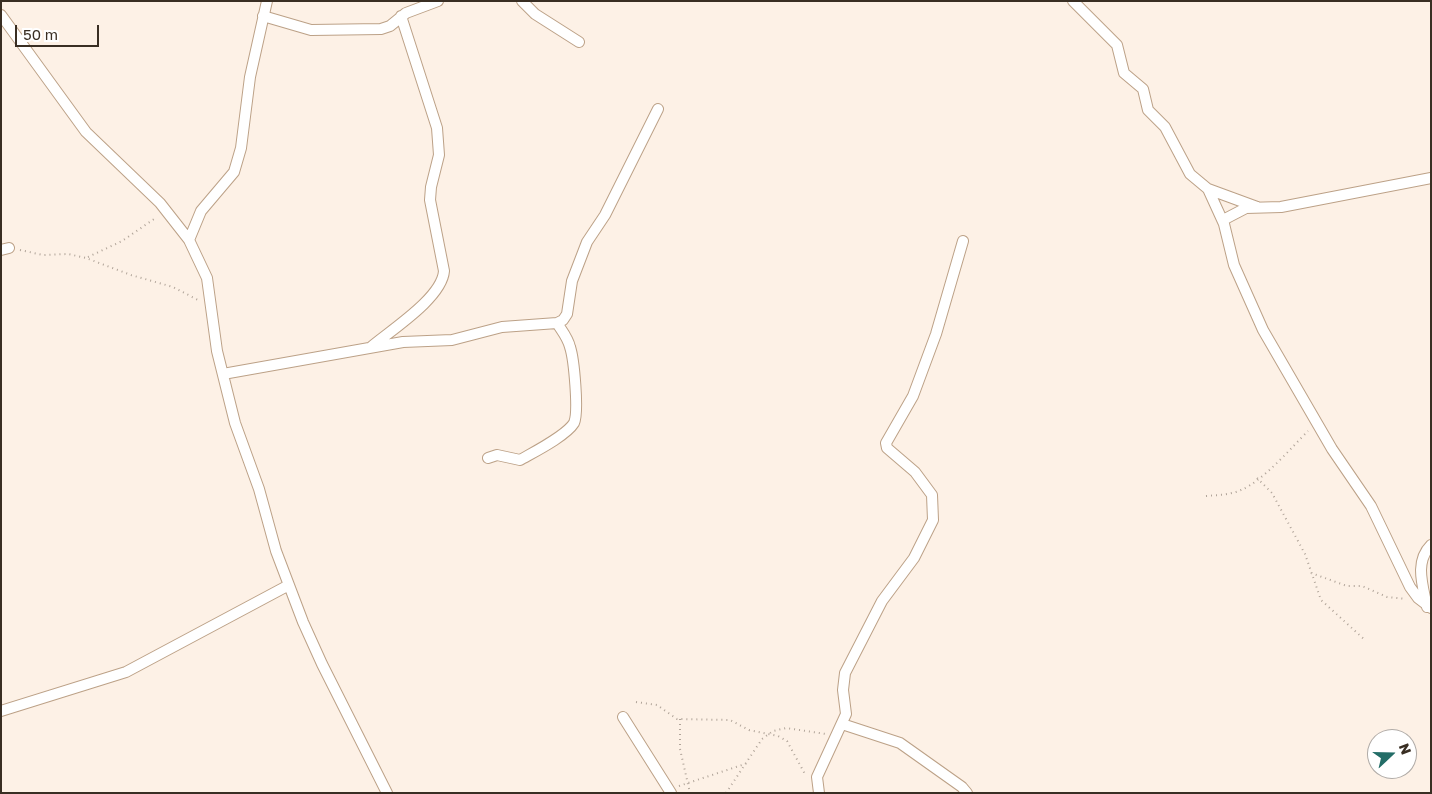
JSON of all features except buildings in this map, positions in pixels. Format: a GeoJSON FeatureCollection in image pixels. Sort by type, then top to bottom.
{"type":"FeatureCollection","features":[{"type":"Feature","properties":{"kind":"street"},"geometry":{"type":"LineString","coordinates":[[189,240],[201,211],[234,172],[242,148],[250,77],[267,1]]}},
{"type":"Feature","properties":{"kind":"street"},"geometry":{"type":"LineString","coordinates":[[263,16],[312,30],[387,28],[401,16],[438,1]]}},
{"type":"Feature","properties":{"kind":"street"},"geometry":{"type":"LineString","coordinates":[[522,1],[535,14],[579,42]]}},
{"type":"Feature","properties":{"kind":"street"},"geometry":{"type":"LineString","coordinates":[[1073,1],[1117,46],[1124,73],[1143,89],[1148,110],[1165,127],[1185,167],[1195,179],[1208,189],[1257,207]]}},
{"type":"Feature","properties":{"kind":"street"},"geometry":{"type":"LineString","coordinates":[[1,15],[86,132],[168,212],[189,240],[207,278],[223,374],[235,423],[259,489],[276,551],[303,622],[322,664],[387,793]]}},
{"type":"Feature","properties":{"kind":"street"},"geometry":{"type":"LineString","coordinates":[[370,347],[430,297],[443,280],[444,271],[430,200],[439,155],[437,128],[401,16]]}},
{"type":"Feature","properties":{"kind":"street"},"geometry":{"type":"LineString","coordinates":[[223,374],[370,347],[403,342],[452,340],[502,327],[557,323],[563,320],[567,314],[572,281],[587,242],[606,215],[658,109]]}},
{"type":"Feature","properties":{"kind":"street"},"geometry":{"type":"LineString","coordinates":[[1223,220],[1243,209],[1281,207],[1431,178]]}},
{"type":"Feature","properties":{"kind":"street"},"geometry":{"type":"LineString","coordinates":[[1208,189],[1223,220],[1234,265],[1263,330],[1317,422],[1371,506],[1407,581],[1418,598],[1429,607]]}},
{"type":"Feature","properties":{"kind":"street"},"geometry":{"type":"LineString","coordinates":[[817,788],[846,714],[843,690],[845,673],[882,601],[914,558],[933,520],[932,495],[915,472],[887,448],[886,443],[913,396],[936,334],[963,241]]}},
{"type":"Feature","properties":{"kind":"street"},"geometry":{"type":"LineString","coordinates":[[488,458],[497,455],[520,460],[565,433],[574,424],[576,406],[572,352],[557,323]]}},
{"type":"Feature","properties":{"kind":"street"},"geometry":{"type":"LineString","coordinates":[[1429,607],[1420,569],[1422,558],[1431,545]]}},
{"type":"Feature","properties":{"kind":"street"},"geometry":{"type":"LineString","coordinates":[[1,711],[126,672],[289,585]]}},
{"type":"Feature","properties":{"kind":"street"},"geometry":{"type":"LineString","coordinates":[[623,717],[669,791],[657,793]]}},
{"type":"Feature","properties":{"kind":"street"},"geometry":{"type":"LineString","coordinates":[[842,724],[900,743],[962,787],[967,793]]}},
{"type":"Feature","properties":{"kind":"path"},"geometry":{"type":"LineString","coordinates":[[86,258],[122,241],[149,220],[168,212]]}},
{"type":"Feature","properties":{"kind":"path"},"geometry":{"type":"LineString","coordinates":[[5,249],[43,256],[68,254],[86,258],[130,275],[188,293],[212,309]]}},
{"type":"Feature","properties":{"kind":"path"},"geometry":{"type":"LineString","coordinates":[[1206,496],[1236,492],[1257,478],[1273,466],[1317,422]]}},
{"type":"Feature","properties":{"kind":"path"},"geometry":{"type":"LineString","coordinates":[[1257,478],[1275,498],[1284,520],[1304,554],[1321,600],[1365,640]]}},
{"type":"Feature","properties":{"kind":"path"},"geometry":{"type":"LineString","coordinates":[[1311,574],[1347,586],[1366,587],[1386,596],[1418,598]]}},
{"type":"Feature","properties":{"kind":"path"},"geometry":{"type":"LineString","coordinates":[[636,702],[657,705],[680,719],[730,720],[749,730],[769,733],[782,738],[792,748],[806,776],[817,788]]}},
{"type":"Feature","properties":{"kind":"path"},"geometry":{"type":"LineString","coordinates":[[680,719],[680,748],[690,793]]}},
{"type":"Feature","properties":{"kind":"path"},"geometry":{"type":"LineString","coordinates":[[780,729],[782,738]]}},
{"type":"Feature","properties":{"kind":"path"},"geometry":{"type":"LineString","coordinates":[[726,793],[748,763],[762,739],[769,733],[780,729],[836,736]]}},
{"type":"Feature","properties":{"kind":"path"},"geometry":{"type":"LineString","coordinates":[[669,791],[748,763]]}}]}
